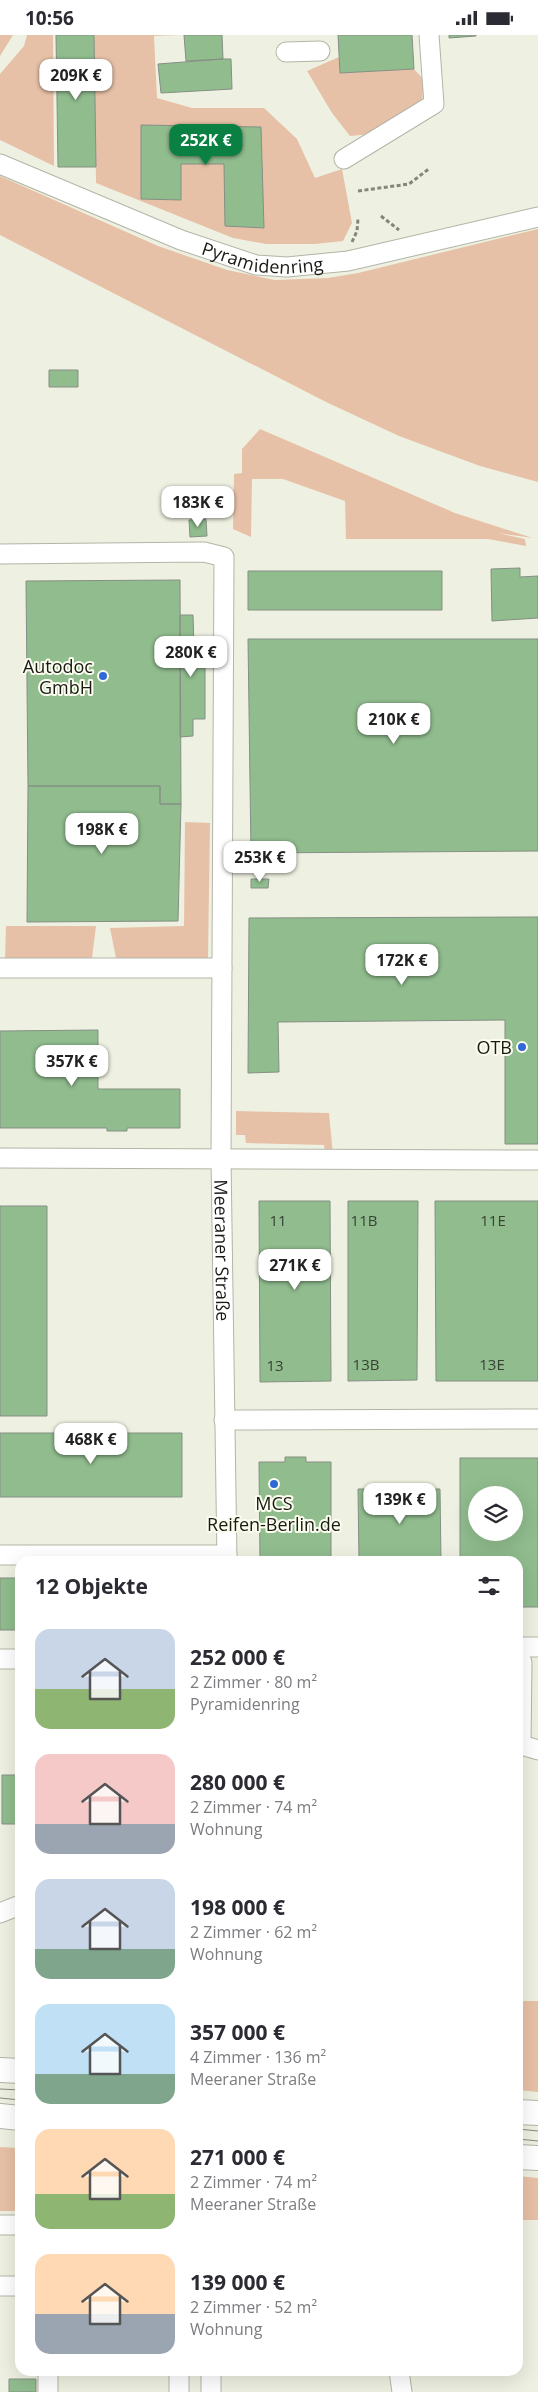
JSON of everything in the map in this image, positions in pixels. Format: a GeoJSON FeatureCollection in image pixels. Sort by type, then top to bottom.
{"type":"FeatureCollection","features":[{"type":"Feature","properties":{"kind":"main road"},"geometry":{"type":"LineString","coordinates":[[0,2069],[15,2070]]}},
{"type":"Feature","properties":{"kind":"main road"},"geometry":{"type":"LineString","coordinates":[[523,2112],[538,2113]]}},
{"type":"Feature","properties":{"kind":"main road"},"geometry":{"type":"LineString","coordinates":[[0,2116],[15,2117]]}},
{"type":"Feature","properties":{"kind":"street"},"geometry":{"type":"LineString","coordinates":[[344,159],[434,104],[429,35]]}},
{"type":"Feature","properties":{"kind":"street"},"geometry":{"type":"LineString","coordinates":[[286,52],[320,51]]}},
{"type":"Feature","properties":{"kind":"street","name":"Pyramidenring"},"geometry":{"type":"LineString","coordinates":[[0,164],[182,240],[256,265],[287,267],[348,261],[538,217]]}},
{"type":"Feature","properties":{"kind":"street"},"geometry":{"type":"LineString","coordinates":[[0,554],[204,552],[224,557],[221,1159],[538,1160]]}},
{"type":"Feature","properties":{"kind":"street"},"geometry":{"type":"LineString","coordinates":[[0,968],[222,968]]}},
{"type":"Feature","properties":{"kind":"street","name":"Meeraner Straße"},"geometry":{"type":"LineString","coordinates":[[0,1158],[221,1159],[227,1556]]}},
{"type":"Feature","properties":{"kind":"street"},"geometry":{"type":"LineString","coordinates":[[224,1420],[538,1419]]}},
{"type":"Feature","properties":{"kind":"street"},"geometry":{"type":"LineString","coordinates":[[0,1555],[76,1556]]}},
{"type":"Feature","properties":{"kind":"street"},"geometry":{"type":"LineString","coordinates":[[523,1654],[538,1647]]}},
{"type":"Feature","properties":{"kind":"street"},"geometry":{"type":"LineString","coordinates":[[0,1659],[15,1659]]}},
{"type":"Feature","properties":{"kind":"street"},"geometry":{"type":"LineString","coordinates":[[523,1710],[525,1746]]}},
{"type":"Feature","properties":{"kind":"street"},"geometry":{"type":"LineString","coordinates":[[0,1913],[15,1907]]}},
{"type":"Feature","properties":{"kind":"street"},"geometry":{"type":"LineString","coordinates":[[0,2225],[15,2225]]}},
{"type":"Feature","properties":{"kind":"street"},"geometry":{"type":"LineString","coordinates":[[0,2285],[15,2286]]}},
{"type":"Feature","properties":{"kind":"street"},"geometry":{"type":"LineString","coordinates":[[48,2376],[48,2392]]}},
{"type":"Feature","properties":{"kind":"street"},"geometry":{"type":"LineString","coordinates":[[179,2376],[179,2392]]}},
{"type":"Feature","properties":{"kind":"street"},"geometry":{"type":"LineString","coordinates":[[211,2376],[211,2392]]}},
{"type":"Feature","properties":{"kind":"street"},"geometry":{"type":"LineString","coordinates":[[399,2376],[402,2392]]}},
{"type":"Feature","properties":{"kind":"path"},"geometry":{"type":"LineString","coordinates":[[358,191],[409,184],[430,168]]}},
{"type":"Feature","properties":{"kind":"path"},"geometry":{"type":"LineString","coordinates":[[381,216],[403,232]]}},
{"type":"Feature","properties":{"kind":"path"},"geometry":{"type":"LineString","coordinates":[[350,247],[357,231],[358,219]]}},
{"type":"Feature","properties":{"kind":"shaded area"},"geometry":{"type":"Polygon","coordinates":[[[0,35],[13,35],[0,56],[0,35]]]}},
{"type":"Feature","properties":{"kind":"shaded area"},"geometry":{"type":"Polygon","coordinates":[[[27,35],[53,35],[54,166],[0,140],[0,74],[24,46],[27,35]]]}},
{"type":"Feature","properties":{"kind":"shaded area"},"geometry":{"type":"Polygon","coordinates":[[[94,35],[180,35],[154,36],[157,98],[192,108],[264,108],[297,139],[315,178],[342,169],[352,223],[343,241],[315,244],[266,244],[233,238],[96,183],[94,35]]]}},
{"type":"Feature","properties":{"kind":"shaded area"},"geometry":{"type":"Polygon","coordinates":[[[339,57],[340,73],[414,69],[424,80],[422,102],[372,134],[350,136],[332,113],[307,71],[339,57]]]}},
{"type":"Feature","properties":{"kind":"shaded area"},"geometry":{"type":"Polygon","coordinates":[[[0,176],[158,246],[227,270],[275,280],[328,278],[358,273],[538,229],[538,482],[480,466],[399,436],[326,402],[0,235],[0,176]]]}},
{"type":"Feature","properties":{"kind":"shaded area"},"geometry":{"type":"Polygon","coordinates":[[[260,429],[455,513],[533,538],[498,533],[525,539],[526,546],[488,539],[346,539],[345,501],[283,479],[252,479],[251,537],[233,529],[234,474],[242,473],[242,449],[260,429]]]}},
{"type":"Feature","properties":{"kind":"shaded area"},"geometry":{"type":"Polygon","coordinates":[[[185,822],[210,823],[208,958],[116,958],[110,928],[184,926],[185,822]]]}},
{"type":"Feature","properties":{"kind":"shaded area"},"geometry":{"type":"Polygon","coordinates":[[[6,926],[96,926],[92,958],[5,958],[6,926]]]}},
{"type":"Feature","properties":{"kind":"shaded area"},"geometry":{"type":"Polygon","coordinates":[[[236,1111],[329,1113],[333,1155],[325,1154],[324,1145],[246,1143],[245,1135],[236,1135],[236,1111]]]}},
{"type":"Feature","properties":{"kind":"shaded area"},"geometry":{"type":"Polygon","coordinates":[[[523,2001],[538,2001],[538,2092],[523,2090],[523,2001]]]}},
{"type":"Feature","properties":{"kind":"shaded area"},"geometry":{"type":"Polygon","coordinates":[[[0,2147],[15,2148],[15,2211],[0,2211],[0,2147]]]}},
{"type":"Feature","properties":{"kind":"shaded area"},"geometry":{"type":"Polygon","coordinates":[[[523,2176],[538,2178],[538,2220],[523,2220],[523,2176]]]}},
{"type":"Feature","properties":{"kind":"building"},"geometry":{"type":"Polygon","coordinates":[[[56,35],[94,35],[96,167],[58,167],[56,35]]]}},
{"type":"Feature","properties":{"kind":"building"},"geometry":{"type":"Polygon","coordinates":[[[184,35],[222,35],[223,59],[186,61],[184,35]]]}},
{"type":"Feature","properties":{"kind":"building"},"geometry":{"type":"Polygon","coordinates":[[[338,35],[412,35],[414,69],[340,73],[338,35]]]}},
{"type":"Feature","properties":{"kind":"building"},"geometry":{"type":"Polygon","coordinates":[[[449,35],[476,35],[476,36],[449,38],[449,35]]]}},
{"type":"Feature","properties":{"kind":"building"},"geometry":{"type":"Polygon","coordinates":[[[231,59],[232,89],[161,93],[158,64],[231,59]]]}},
{"type":"Feature","properties":{"kind":"building"},"geometry":{"type":"Polygon","coordinates":[[[141,125],[261,127],[264,228],[225,226],[224,164],[181,164],[181,200],[141,199],[141,125]]]}},
{"type":"Feature","properties":{"kind":"building"},"geometry":{"type":"Polygon","coordinates":[[[49,370],[78,370],[78,387],[49,387],[49,370]]]}},
{"type":"Feature","properties":{"kind":"building"},"geometry":{"type":"Polygon","coordinates":[[[206,519],[207,536],[190,537],[189,520],[206,519]]]}},
{"type":"Feature","properties":{"kind":"building"},"geometry":{"type":"Polygon","coordinates":[[[520,568],[520,577],[538,576],[538,618],[492,621],[491,569],[520,568]]]}},
{"type":"Feature","properties":{"kind":"building"},"geometry":{"type":"Polygon","coordinates":[[[248,571],[442,571],[442,610],[248,610],[248,571]]]}},
{"type":"Feature","properties":{"kind":"building","name":"Autodoc GmbH"},"geometry":{"type":"Polygon","coordinates":[[[180,580],[181,804],[160,804],[160,786],[28,786],[26,581],[180,580]]]}},
{"type":"Feature","properties":{"kind":"building"},"geometry":{"type":"Polygon","coordinates":[[[180,615],[193,615],[194,648],[205,648],[205,719],[193,719],[193,736],[180,737],[180,615]]]}},
{"type":"Feature","properties":{"kind":"building"},"geometry":{"type":"Polygon","coordinates":[[[248,639],[538,639],[538,851],[251,853],[248,639]]]}},
{"type":"Feature","properties":{"kind":"building"},"geometry":{"type":"Polygon","coordinates":[[[28,786],[160,786],[160,804],[181,804],[178,921],[27,922],[28,786]]]}},
{"type":"Feature","properties":{"kind":"building"},"geometry":{"type":"Polygon","coordinates":[[[251,879],[269,879],[268,888],[251,888],[251,879]]]}},
{"type":"Feature","properties":{"kind":"building","name":"OTB"},"geometry":{"type":"Polygon","coordinates":[[[538,917],[538,1144],[505,1144],[505,1020],[278,1022],[279,1072],[248,1073],[249,918],[538,917]]]}},
{"type":"Feature","properties":{"kind":"building"},"geometry":{"type":"Polygon","coordinates":[[[98,1030],[98,1089],[180,1089],[180,1128],[127,1128],[127,1131],[107,1131],[107,1128],[0,1128],[0,1031],[98,1030]]]}},
{"type":"Feature","properties":{"kind":"building"},"geometry":{"type":"Polygon","coordinates":[[[259,1201],[330,1201],[331,1381],[260,1382],[259,1201]]]}},
{"type":"Feature","properties":{"kind":"building"},"geometry":{"type":"Polygon","coordinates":[[[348,1201],[418,1201],[417,1380],[348,1381],[348,1201]]]}},
{"type":"Feature","properties":{"kind":"building"},"geometry":{"type":"Polygon","coordinates":[[[435,1201],[538,1201],[538,1381],[436,1381],[435,1201]]]}},
{"type":"Feature","properties":{"kind":"building"},"geometry":{"type":"Polygon","coordinates":[[[0,1206],[47,1206],[47,1416],[0,1416],[0,1206]]]}},
{"type":"Feature","properties":{"kind":"building"},"geometry":{"type":"Polygon","coordinates":[[[0,1433],[182,1433],[182,1497],[0,1497],[0,1433]]]}},
{"type":"Feature","properties":{"kind":"building"},"geometry":{"type":"Polygon","coordinates":[[[285,1457],[306,1457],[306,1462],[331,1462],[331,1556],[260,1556],[259,1462],[285,1462],[285,1457]]]}},
{"type":"Feature","properties":{"kind":"building"},"geometry":{"type":"Polygon","coordinates":[[[460,1458],[538,1458],[538,1607],[523,1607],[523,1556],[460,1556],[460,1458]]]}},
{"type":"Feature","properties":{"kind":"building"},"geometry":{"type":"Polygon","coordinates":[[[358,1489],[440,1489],[441,1556],[359,1556],[358,1489]]]}},
{"type":"Feature","properties":{"kind":"building"},"geometry":{"type":"Polygon","coordinates":[[[0,1578],[15,1578],[15,1630],[0,1630],[0,1578]]]}},
{"type":"Feature","properties":{"kind":"building"},"geometry":{"type":"Polygon","coordinates":[[[2,1775],[15,1775],[15,1824],[2,1824],[2,1775]]]}},
{"type":"Feature","properties":{"kind":"building"},"geometry":{"type":"Polygon","coordinates":[[[9,2379],[36,2379],[36,2392],[9,2392],[9,2379]]]}},
{"type":"Feature","properties":{"kind":"tram line"},"geometry":{"type":"LineString","coordinates":[[0,2089],[15,2090]]}},
{"type":"Feature","properties":{"kind":"tram line"},"geometry":{"type":"LineString","coordinates":[[0,2098],[15,2100]]}},
{"type":"Feature","properties":{"kind":"tram line"},"geometry":{"type":"LineString","coordinates":[[523,2130],[538,2131]]}},
{"type":"Feature","properties":{"kind":"tram line"},"geometry":{"type":"LineString","coordinates":[[523,2140],[538,2141]]}},
{"type":"Feature","properties":{"kind":"place","name":"Autodoc GmbH"},"geometry":{"type":"Point","coordinates":[103,676]}},
{"type":"Feature","properties":{"kind":"place","name":"OTB"},"geometry":{"type":"Point","coordinates":[522,1047]}},
{"type":"Feature","properties":{"kind":"place","name":"MCS Reifen-Berlin.de"},"geometry":{"type":"Point","coordinates":[274,1484]}}]}
